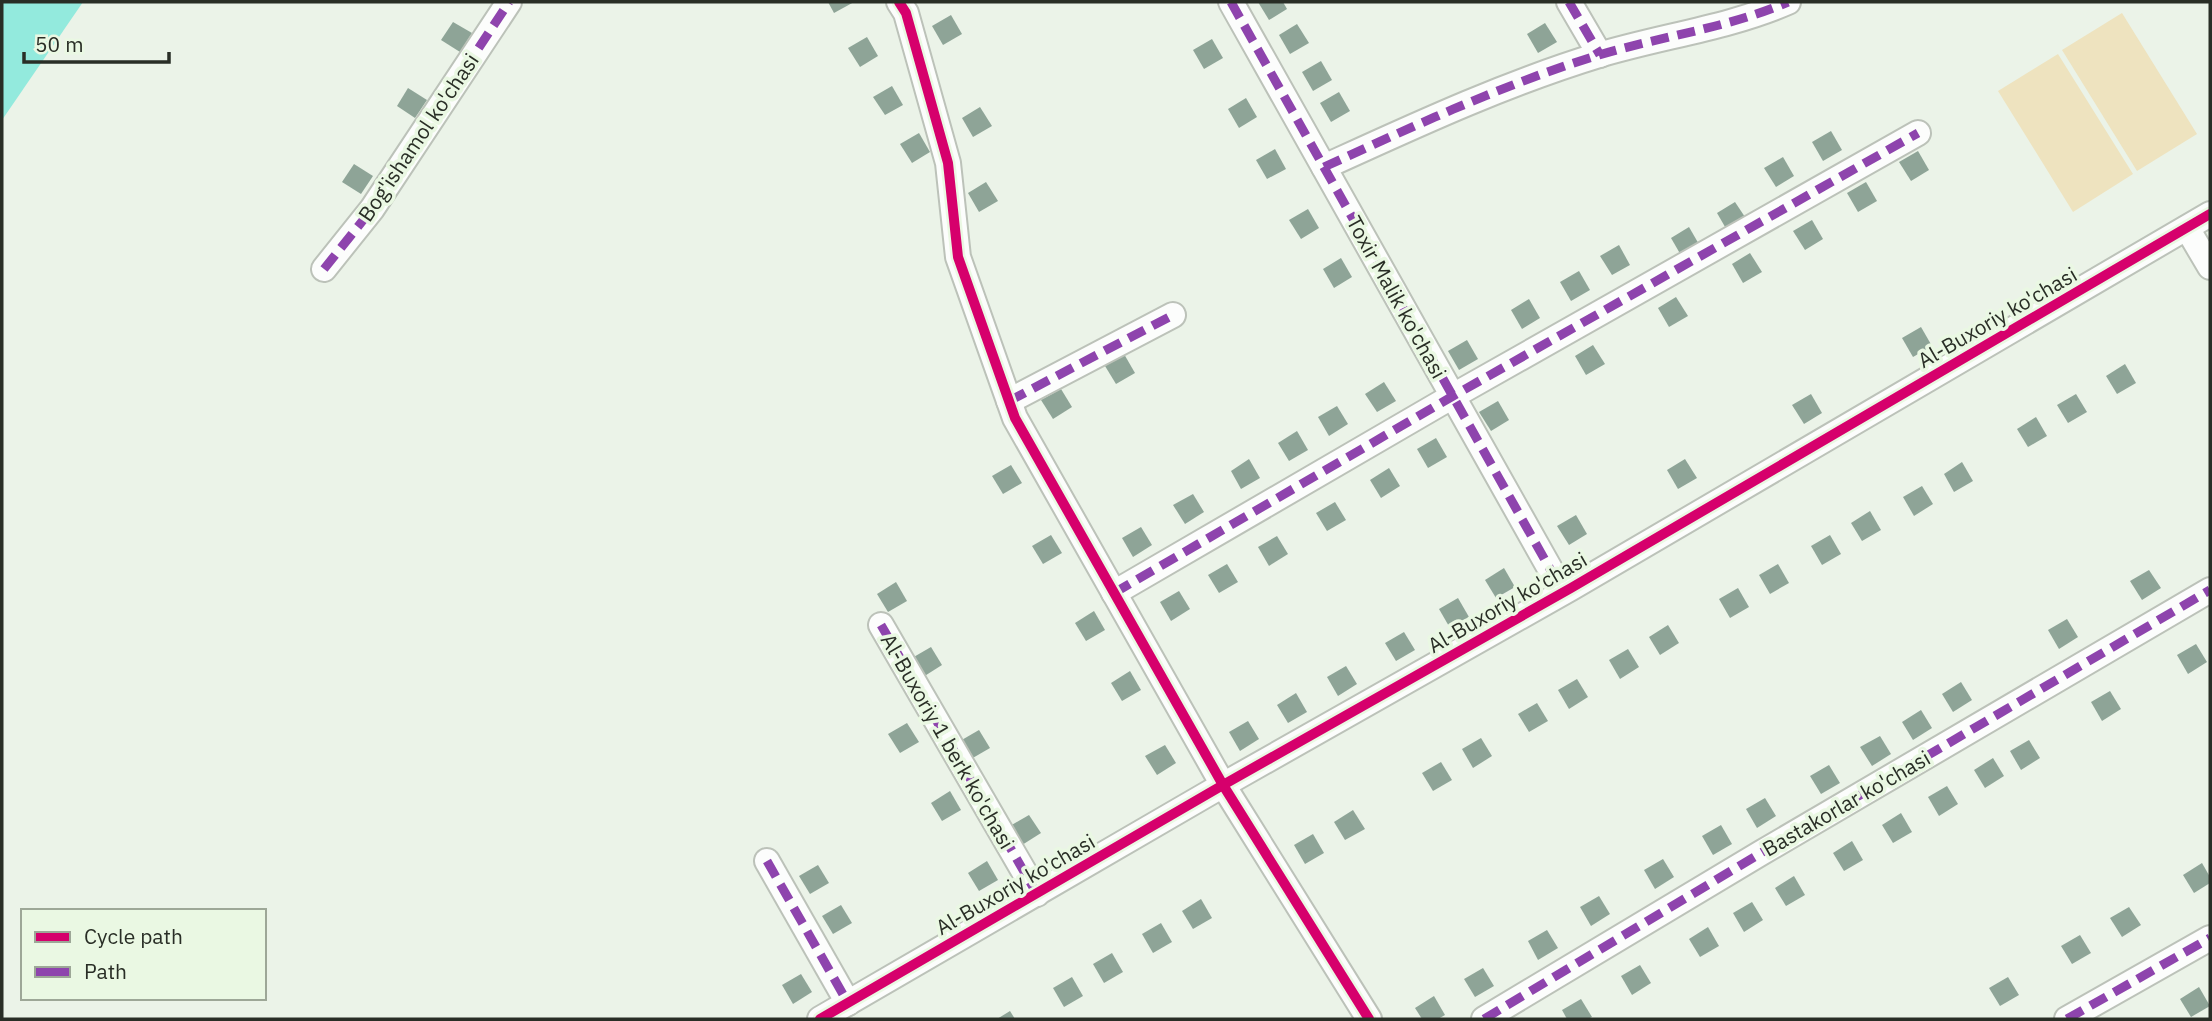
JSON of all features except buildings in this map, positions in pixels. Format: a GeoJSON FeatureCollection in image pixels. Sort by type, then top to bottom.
{"type":"FeatureCollection","features":[{"type":"Feature","properties":{"kind":"street","name":"Bog'ishamol ko'chasi"},"geometry":{"type":"LineString","coordinates":[[324,269],[372,209],[509,2]]}},
{"type":"Feature","properties":{"kind":"street"},"geometry":{"type":"LineString","coordinates":[[899,2],[906,13],[948,163],[958,257],[1015,418],[1223,786],[1369,1019]]}},
{"type":"Feature","properties":{"kind":"street","name":"Toxir Malik ko'chasi"},"geometry":{"type":"LineString","coordinates":[[1231,2],[1563,592]]}},
{"type":"Feature","properties":{"kind":"street"},"geometry":{"type":"LineString","coordinates":[[1569,2],[1600,55]]}},
{"type":"Feature","properties":{"kind":"street"},"geometry":{"type":"LineString","coordinates":[[1324,167],[1469,101],[1600,55],[1755,16],[1788,2]]}},
{"type":"Feature","properties":{"kind":"street"},"geometry":{"type":"LineString","coordinates":[[1114,593],[1453,396],[1918,134]]}},
{"type":"Feature","properties":{"kind":"street","name":"Al-Buxoriy ko'chasi"},"geometry":{"type":"LineString","coordinates":[[820,1019],[1563,592],[2210,214]]}},
{"type":"Feature","properties":{"kind":"street"},"geometry":{"type":"LineString","coordinates":[[2187,228],[2210,267]]}},
{"type":"Feature","properties":{"kind":"street"},"geometry":{"type":"LineString","coordinates":[[1010,401],[1174,315]]}},
{"type":"Feature","properties":{"kind":"street","name":"Bastakorlar ko'chasi"},"geometry":{"type":"LineString","coordinates":[[1484,1019],[2210,590]]}},
{"type":"Feature","properties":{"kind":"street","name":"Al-Buxoriy 1 berk ko'chasi"},"geometry":{"type":"LineString","coordinates":[[881,625],[1037,894]]}},
{"type":"Feature","properties":{"kind":"street"},"geometry":{"type":"LineString","coordinates":[[767,861],[848,1003]]}},
{"type":"Feature","properties":{"kind":"street"},"geometry":{"type":"LineString","coordinates":[[2067,1019],[2210,938]]}},
{"type":"Feature","properties":{"kind":"shaded area"},"geometry":{"type":"Polygon","coordinates":[[[2122,13],[2197,134],[2137,171],[2062,50],[2122,13]]]}},
{"type":"Feature","properties":{"kind":"shaded area"},"geometry":{"type":"Polygon","coordinates":[[[2058,54],[2133,174],[2073,212],[1998,91],[2058,54]]]}},
{"type":"Feature","properties":{"kind":"water"},"geometry":{"type":"Polygon","coordinates":[[[2,2],[83,2],[2,120],[2,2]]]}},
{"type":"Feature","properties":{"kind":"marked path"},"geometry":{"type":"LineString","coordinates":[[324,269],[372,209],[509,2]]}},
{"type":"Feature","properties":{"kind":"marked path"},"geometry":{"type":"LineString","coordinates":[[1231,2],[1563,592]]}},
{"type":"Feature","properties":{"kind":"marked path"},"geometry":{"type":"LineString","coordinates":[[1569,2],[1600,55]]}},
{"type":"Feature","properties":{"kind":"marked path"},"geometry":{"type":"LineString","coordinates":[[1324,167],[1460,106],[1564,66],[1623,48],[1742,19],[1788,2]]}},
{"type":"Feature","properties":{"kind":"marked path"},"geometry":{"type":"LineString","coordinates":[[1114,593],[1453,396],[1918,133]]}},
{"type":"Feature","properties":{"kind":"marked path"},"geometry":{"type":"LineString","coordinates":[[1009,401],[1173,315]]}},
{"type":"Feature","properties":{"kind":"marked path"},"geometry":{"type":"LineString","coordinates":[[1484,1019],[2210,590]]}},
{"type":"Feature","properties":{"kind":"marked path"},"geometry":{"type":"LineString","coordinates":[[881,625],[1037,894]]}},
{"type":"Feature","properties":{"kind":"marked path"},"geometry":{"type":"LineString","coordinates":[[767,861],[848,1003]]}},
{"type":"Feature","properties":{"kind":"marked path"},"geometry":{"type":"LineString","coordinates":[[2067,1019],[2210,938]]}},
{"type":"Feature","properties":{"kind":"cycle path"},"geometry":{"type":"LineString","coordinates":[[899,2],[906,13],[948,163],[958,257],[1015,418],[1223,785],[1369,1019]]}},
{"type":"Feature","properties":{"kind":"cycle path"},"geometry":{"type":"LineString","coordinates":[[820,1019],[1223,785],[1571,588],[2210,214]]}}]}
